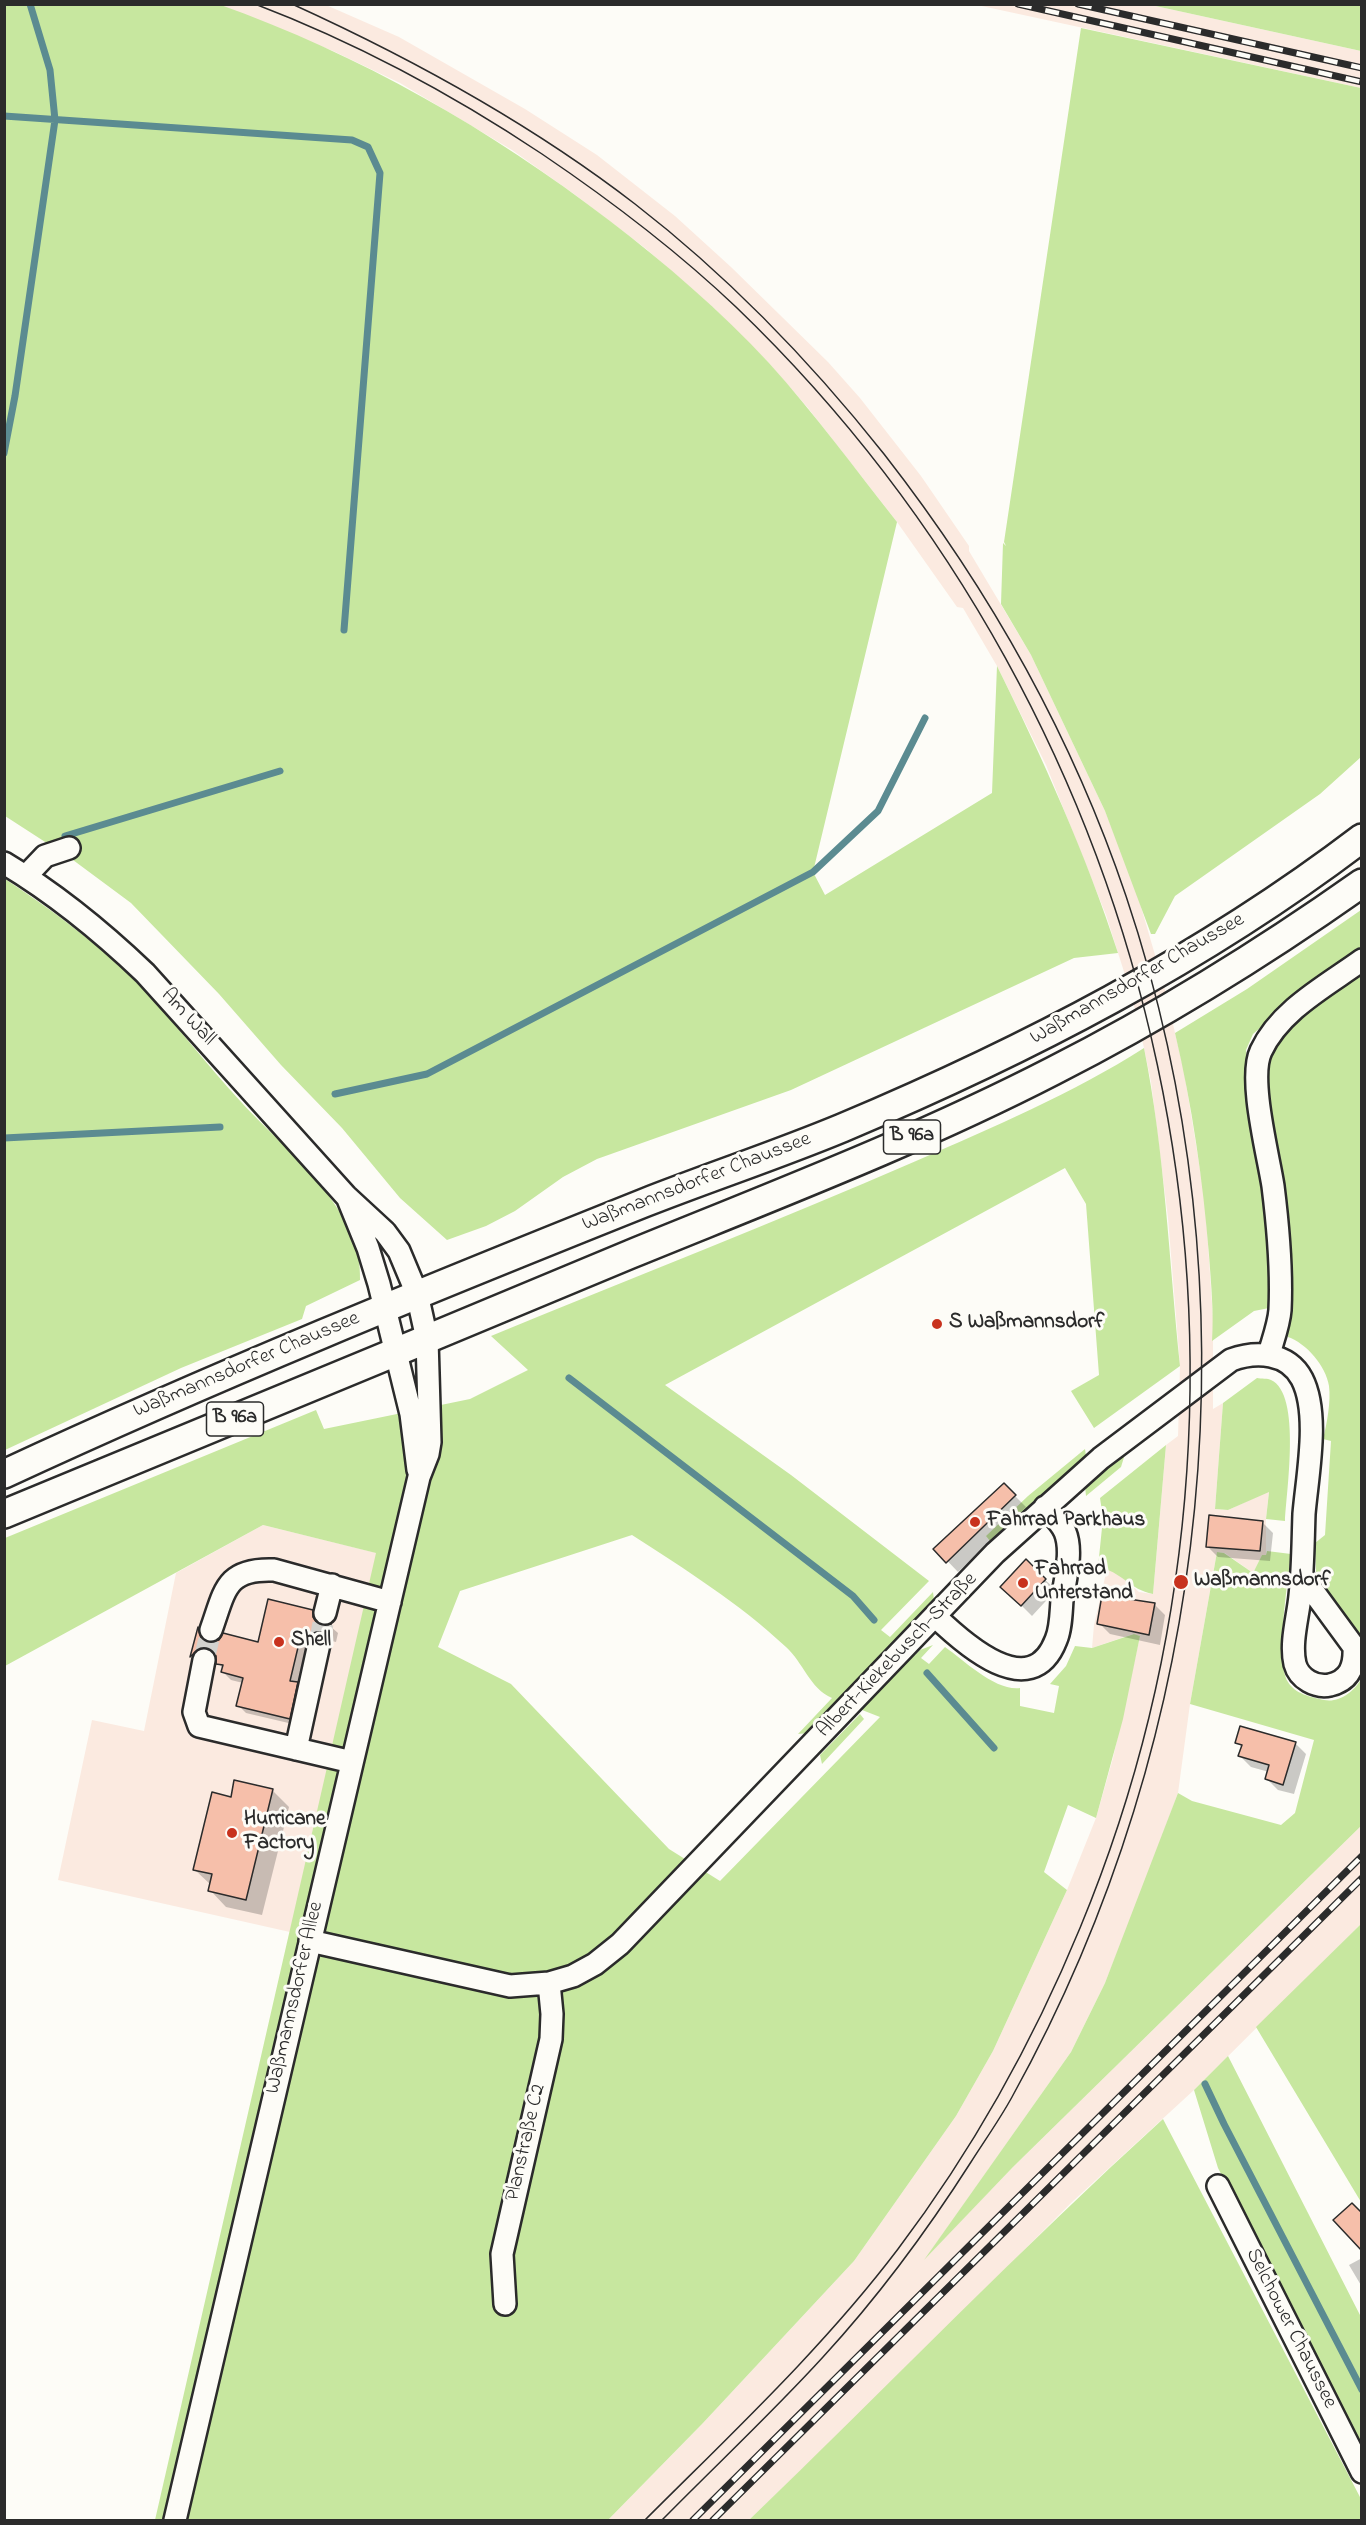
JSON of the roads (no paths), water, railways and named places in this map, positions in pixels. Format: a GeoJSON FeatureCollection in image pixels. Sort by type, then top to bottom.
{"type":"FeatureCollection","features":[{"type":"Feature","properties":{"kind":"main road","name":"Waßmannsdorfer Chaussee"},"geometry":{"type":"LineString","coordinates":[[4,1474],[223,1374],[662,1196],[847,1126],[1036,1040],[1164,970],[1288,891],[1362,838]]}},
{"type":"Feature","properties":{"kind":"main road","name":"Waßmannsdorfer Chaussee"},"geometry":{"type":"LineString","coordinates":[[4,1514],[928,1130],[1040,1077],[1173,1006],[1288,934],[1362,883]]}},
{"type":"Feature","properties":{"kind":"street"},"geometry":{"type":"LineString","coordinates":[[26,876],[45,855],[69,848]]}},
{"type":"Feature","properties":{"kind":"street","name":"Am Wall"},"geometry":{"type":"LineString","coordinates":[[4,863],[26,876],[111,941],[145,973],[346,1196],[385,1232],[399,1251],[417,1294],[427,1339]]}},
{"type":"Feature","properties":{"kind":"street"},"geometry":{"type":"LineString","coordinates":[[1302,1576],[1354,1647],[1354,1660],[1350,1674],[1340,1682],[1327,1686],[1315,1685],[1303,1677],[1296,1665],[1294,1651],[1302,1576],[1311,1426],[1309,1399],[1302,1378],[1289,1365],[1269,1354],[1280,1311],[1280,1263],[1273,1188],[1256,1075],[1260,1053],[1270,1034],[1292,1011],[1362,960]]}},
{"type":"Feature","properties":{"kind":"street","name":"Am Wall"},"geometry":{"type":"LineString","coordinates":[[346,1196],[368,1248],[384,1308]]}},
{"type":"Feature","properties":{"kind":"street","name":"Waßmannsdorfer Allee"},"geometry":{"type":"LineString","coordinates":[[384,1308],[411,1414],[419,1477]]}},
{"type":"Feature","properties":{"kind":"street","name":"Waßmannsdorfer Allee"},"geometry":{"type":"LineString","coordinates":[[175,2520],[419,1477],[428,1454],[430,1442],[427,1339]]}},
{"type":"Feature","properties":{"kind":"street","name":"Albert-Kiekebusch-Straße"},"geometry":{"type":"LineString","coordinates":[[310,1941],[488,1983],[510,1986],[549,1983],[573,1976],[596,1964],[620,1944],[995,1553],[1045,1507],[1101,1458],[1231,1360],[1249,1354],[1269,1354]]}},
{"type":"Feature","properties":{"kind":"street"},"geometry":{"type":"LineString","coordinates":[[935,1616],[983,1656],[1004,1666],[1032,1667],[1048,1656],[1057,1639],[1068,1551],[1065,1531],[1045,1507]]}},
{"type":"Feature","properties":{"kind":"street"},"geometry":{"type":"LineString","coordinates":[[211,1630],[227,1587],[239,1574],[255,1569],[274,1570],[390,1602]]}},
{"type":"Feature","properties":{"kind":"street"},"geometry":{"type":"LineString","coordinates":[[326,1613],[332,1585]]}},
{"type":"Feature","properties":{"kind":"street"},"geometry":{"type":"LineString","coordinates":[[296,1749],[319,1644]]}},
{"type":"Feature","properties":{"kind":"street"},"geometry":{"type":"LineString","coordinates":[[204,1660],[194,1712],[199,1726],[352,1762]]}},
{"type":"Feature","properties":{"kind":"street","name":"Planstraße C2"},"geometry":{"type":"LineString","coordinates":[[505,2304],[502,2254],[551,2039],[552,2014],[549,1983]]}},
{"type":"Feature","properties":{"kind":"street","name":"Selchower Chaussee"},"geometry":{"type":"LineString","coordinates":[[1218,2186],[1362,2472]]}},
{"type":"Feature","properties":{"kind":"waterway"},"geometry":{"type":"LineString","coordinates":[[4,453],[15,396],[55,120],[50,70],[30,4]]}},
{"type":"Feature","properties":{"kind":"waterway"},"geometry":{"type":"LineString","coordinates":[[4,116],[352,140],[368,147],[380,173],[344,630]]}},
{"type":"Feature","properties":{"kind":"waterway"},"geometry":{"type":"LineString","coordinates":[[335,1094],[427,1074],[813,872],[878,811],[925,718]]}},
{"type":"Feature","properties":{"kind":"waterway"},"geometry":{"type":"LineString","coordinates":[[65,836],[280,771]]}},
{"type":"Feature","properties":{"kind":"waterway"},"geometry":{"type":"LineString","coordinates":[[4,1138],[220,1127]]}},
{"type":"Feature","properties":{"kind":"waterway"},"geometry":{"type":"LineString","coordinates":[[569,1378],[853,1596],[874,1620]]}},
{"type":"Feature","properties":{"kind":"waterway"},"geometry":{"type":"LineString","coordinates":[[927,1673],[994,1748]]}},
{"type":"Feature","properties":{"kind":"waterway"},"geometry":{"type":"LineString","coordinates":[[1205,2084],[1362,2390]]}},
{"type":"Feature","properties":{"kind":"tunnel"},"geometry":{"type":"LineString","coordinates":[[319,1644],[325,1613]]}},
{"type":"Feature","properties":{"kind":"tunnel"},"geometry":{"type":"LineString","coordinates":[[204,1660],[211,1630]]}},
{"type":"Feature","properties":{"kind":"tram line"},"geometry":{"type":"LineString","coordinates":[[255,4],[330,35],[439,90],[508,132],[593,189],[666,246],[736,307],[885,474],[1005,658],[1096,856],[1157,1065],[1187,1280],[1185,1498],[1149,1716],[1080,1928],[1042,2012],[999,2094],[951,2174],[898,2249],[869,2286],[808,2355],[645,2520]]}},
{"type":"Feature","properties":{"kind":"tram line"},"geometry":{"type":"LineString","coordinates":[[292,4],[382,47],[470,94],[554,146],[635,204],[703,260],[798,353],[884,454],[922,504],[992,610],[1023,665],[1053,721],[1104,836],[1126,896],[1168,1046],[1193,1199],[1202,1354],[1195,1508],[1172,1661],[1134,1811],[1080,1957],[1012,2097],[920,2238],[864,2310],[804,2378],[662,2520]]}},
{"type":"Feature","properties":{"kind":"railway"},"geometry":{"type":"LineString","coordinates":[[1018,4],[1362,82]]}},
{"type":"Feature","properties":{"kind":"railway"},"geometry":{"type":"LineString","coordinates":[[1078,4],[1362,68]]}},
{"type":"Feature","properties":{"kind":"railway"},"geometry":{"type":"LineString","coordinates":[[693,2520],[1362,1856]]}},
{"type":"Feature","properties":{"kind":"railway"},"geometry":{"type":"LineString","coordinates":[[713,2520],[1362,1878]]}},
{"type":"Feature","properties":{"kind":"place","name":"S Waßmannsdorf"},"geometry":{"type":"Point","coordinates":[937,1324]}},
{"type":"Feature","properties":{"kind":"place","name":"Fahrrad Parkhaus"},"geometry":{"type":"Point","coordinates":[975,1522]}},
{"type":"Feature","properties":{"kind":"place","name":"Waßmannsdorf"},"geometry":{"type":"Point","coordinates":[1181,1582]}},
{"type":"Feature","properties":{"kind":"place","name":"Fahrrad Unterstand"},"geometry":{"type":"Point","coordinates":[1023,1583]}},
{"type":"Feature","properties":{"kind":"place","name":"Shell"},"geometry":{"type":"Point","coordinates":[279,1642]}},
{"type":"Feature","properties":{"kind":"place","name":"Hurricane Factory"},"geometry":{"type":"Point","coordinates":[232,1833]}}]}
